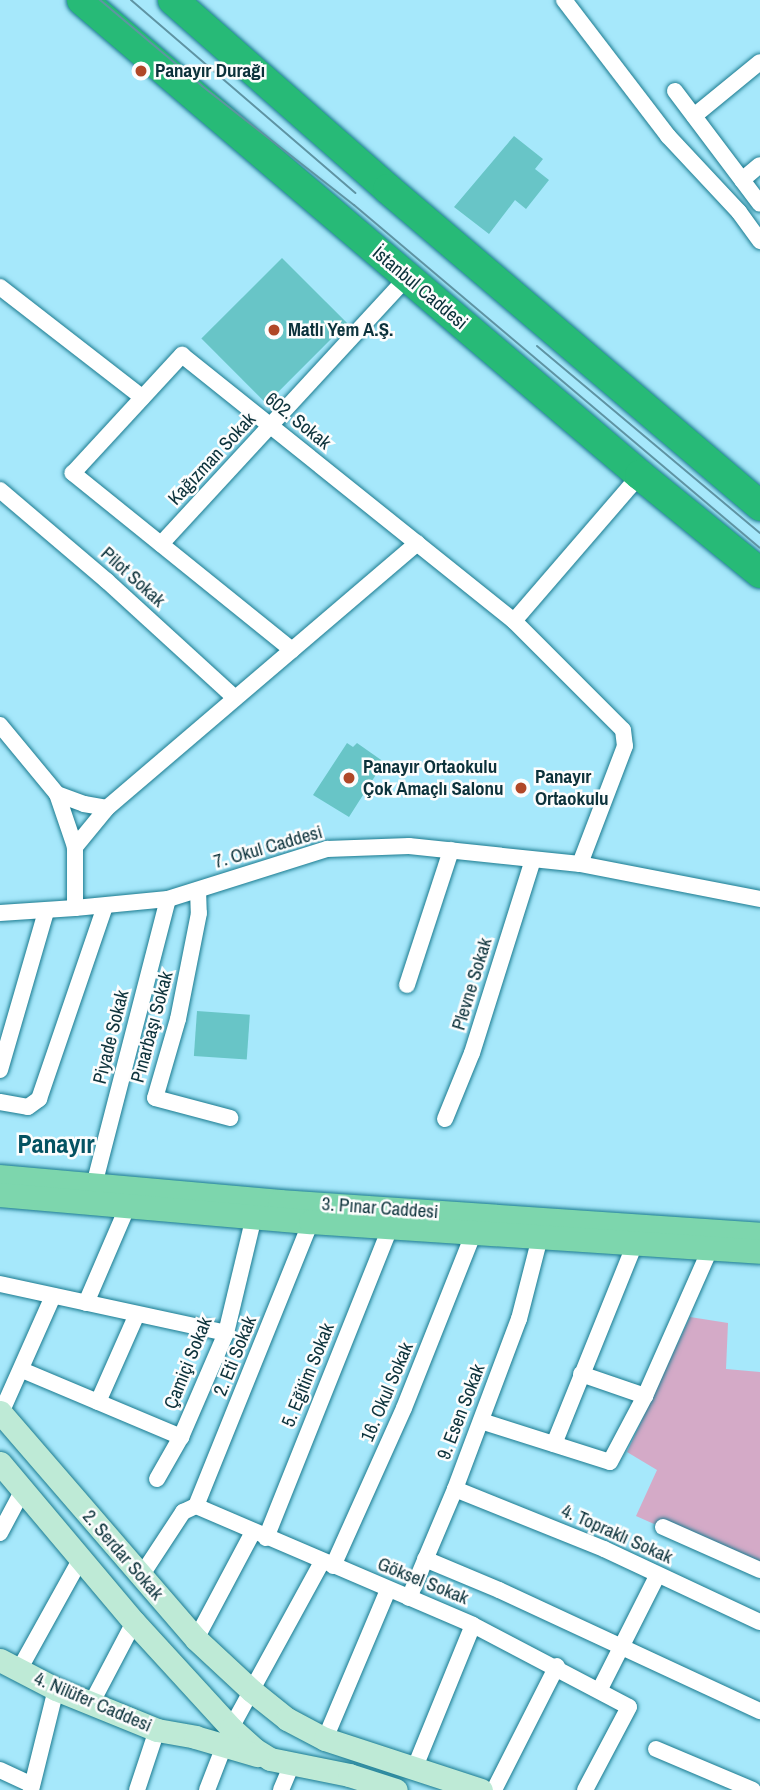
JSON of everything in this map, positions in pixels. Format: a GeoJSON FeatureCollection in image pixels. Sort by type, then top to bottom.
{"type":"FeatureCollection","features":[{"type":"Feature","properties":{"kind":"highway","name":"İstanbul Caddesi"},"geometry":{"type":"LineString","coordinates":[[82,0],[640,475],[760,573]]}},
{"type":"Feature","properties":{"kind":"highway"},"geometry":{"type":"LineString","coordinates":[[173,0],[387,189],[760,506]]}},
{"type":"Feature","properties":{"kind":"main road","name":"3. Pınar Caddesi"},"geometry":{"type":"LineString","coordinates":[[0,1177],[760,1234]]}},
{"type":"Feature","properties":{"kind":"main road"},"geometry":{"type":"LineString","coordinates":[[0,1195],[127,1208],[390,1228],[760,1252]]}},
{"type":"Feature","properties":{"kind":"main road","name":"2. Serdar Sokak"},"geometry":{"type":"LineString","coordinates":[[1,1413],[196,1639],[252,1691]]}},
{"type":"Feature","properties":{"kind":"main road","name":"2. Serdar Sokak"},"geometry":{"type":"LineString","coordinates":[[0,1463],[234,1738]]}},
{"type":"Feature","properties":{"kind":"main road","name":"4. Nilüfer Caddesi"},"geometry":{"type":"LineString","coordinates":[[10,1665],[56,1689],[157,1730],[234,1738],[281,1761],[347,1783],[396,1790]]}},
{"type":"Feature","properties":{"kind":"main road"},"geometry":{"type":"LineString","coordinates":[[252,1691],[288,1719],[325,1739],[481,1790]]}},
{"type":"Feature","properties":{"kind":"street"},"geometry":{"type":"LineString","coordinates":[[564,0],[668,136],[740,212],[760,241]]}},
{"type":"Feature","properties":{"kind":"street"},"geometry":{"type":"LineString","coordinates":[[694,116],[760,62]]}},
{"type":"Feature","properties":{"kind":"street"},"geometry":{"type":"LineString","coordinates":[[676,91],[760,204]]}},
{"type":"Feature","properties":{"kind":"street"},"geometry":{"type":"LineString","coordinates":[[743,180],[760,165]]}},
{"type":"Feature","properties":{"kind":"street","name":"Kağızman Sokak"},"geometry":{"type":"LineString","coordinates":[[161,544],[407,277]]}},
{"type":"Feature","properties":{"kind":"street"},"geometry":{"type":"LineString","coordinates":[[0,286],[142,397]]}},
{"type":"Feature","properties":{"kind":"street","name":"602. Sokak"},"geometry":{"type":"LineString","coordinates":[[161,544],[73,473],[182,355],[514,621],[622,730],[625,746],[580,864]]}},
{"type":"Feature","properties":{"kind":"street"},"geometry":{"type":"LineString","coordinates":[[514,621],[640,475]]}},
{"type":"Feature","properties":{"kind":"street","name":"Pilot Sokak"},"geometry":{"type":"LineString","coordinates":[[0,490],[107,581],[235,698]]}},
{"type":"Feature","properties":{"kind":"street"},"geometry":{"type":"LineString","coordinates":[[75,847],[107,808],[416,543]]}},
{"type":"Feature","properties":{"kind":"street"},"geometry":{"type":"LineString","coordinates":[[161,544],[292,650]]}},
{"type":"Feature","properties":{"kind":"street"},"geometry":{"type":"LineString","coordinates":[[0,725],[57,794],[75,847],[75,908]]}},
{"type":"Feature","properties":{"kind":"street"},"geometry":{"type":"LineString","coordinates":[[57,794],[84,804],[107,808]]}},
{"type":"Feature","properties":{"kind":"street","name":"7. Okul Caddesi"},"geometry":{"type":"LineString","coordinates":[[0,913],[46,912],[169,899],[327,849],[409,846],[580,864],[760,898]]}},
{"type":"Feature","properties":{"kind":"street"},"geometry":{"type":"LineString","coordinates":[[407,985],[452,850]]}},
{"type":"Feature","properties":{"kind":"street","name":"Plevne Sokak"},"geometry":{"type":"LineString","coordinates":[[444,1119],[472,1054],[533,860]]}},
{"type":"Feature","properties":{"kind":"street","name":"Pınarbaşı Sokak"},"geometry":{"type":"LineString","coordinates":[[198,890],[199,913],[189,967],[178,1019],[155,1098],[230,1118]]}},
{"type":"Feature","properties":{"kind":"street","name":"Piyade Sokak"},"geometry":{"type":"LineString","coordinates":[[94,1185],[169,899]]}},
{"type":"Feature","properties":{"kind":"street"},"geometry":{"type":"LineString","coordinates":[[0,1102],[28,1107],[39,1099],[105,906]]}},
{"type":"Feature","properties":{"kind":"street"},"geometry":{"type":"LineString","coordinates":[[0,1070],[46,912]]}},
{"type":"Feature","properties":{"kind":"street"},"geometry":{"type":"LineString","coordinates":[[86,1303],[127,1208]]}},
{"type":"Feature","properties":{"kind":"street","name":"Çamiçi Sokak"},"geometry":{"type":"LineString","coordinates":[[157,1479],[181,1437],[226,1333],[254,1216]]}},
{"type":"Feature","properties":{"kind":"street","name":"2. Eti Sokak"},"geometry":{"type":"LineString","coordinates":[[196,1506],[312,1222]]}},
{"type":"Feature","properties":{"kind":"street","name":"5. Eğitim Sokak"},"geometry":{"type":"LineString","coordinates":[[196,1639],[260,1535],[390,1228]]}},
{"type":"Feature","properties":{"kind":"street","name":"16. Okul Sokak"},"geometry":{"type":"LineString","coordinates":[[207,1790],[234,1738],[252,1691],[328,1564],[404,1408],[474,1233]]}},
{"type":"Feature","properties":{"kind":"street","name":"9. Esen Sokak"},"geometry":{"type":"LineString","coordinates":[[409,1598],[455,1489],[519,1319],[540,1237]]}},
{"type":"Feature","properties":{"kind":"street"},"geometry":{"type":"LineString","coordinates":[[554,1444],[635,1244]]}},
{"type":"Feature","properties":{"kind":"street"},"geometry":{"type":"LineString","coordinates":[[481,1421],[611,1462],[645,1396],[710,1249]]}},
{"type":"Feature","properties":{"kind":"street"},"geometry":{"type":"LineString","coordinates":[[0,1284],[226,1333]]}},
{"type":"Feature","properties":{"kind":"street"},"geometry":{"type":"LineString","coordinates":[[1,1413],[52,1296]]}},
{"type":"Feature","properties":{"kind":"street"},"geometry":{"type":"LineString","coordinates":[[98,1402],[137,1314]]}},
{"type":"Feature","properties":{"kind":"street"},"geometry":{"type":"LineString","coordinates":[[22,1370],[181,1437]]}},
{"type":"Feature","properties":{"kind":"street"},"geometry":{"type":"LineString","coordinates":[[581,1374],[645,1396]]}},
{"type":"Feature","properties":{"kind":"street"},"geometry":{"type":"LineString","coordinates":[[0,1533],[23,1489]]}},
{"type":"Feature","properties":{"kind":"street","name":"4. Topraklı Sokak"},"geometry":{"type":"LineString","coordinates":[[455,1489],[604,1549],[760,1622]]}},
{"type":"Feature","properties":{"kind":"street"},"geometry":{"type":"LineString","coordinates":[[141,1576],[183,1512],[196,1506]]}},
{"type":"Feature","properties":{"kind":"street","name":"Göksel Sokak"},"geometry":{"type":"LineString","coordinates":[[196,1506],[473,1625],[557,1666],[629,1707],[585,1790]]}},
{"type":"Feature","properties":{"kind":"street"},"geometry":{"type":"LineString","coordinates":[[663,1527],[760,1570]]}},
{"type":"Feature","properties":{"kind":"street"},"geometry":{"type":"LineString","coordinates":[[425,1559],[499,1590],[760,1711]]}},
{"type":"Feature","properties":{"kind":"street"},"geometry":{"type":"LineString","coordinates":[[10,1665],[80,1560]]}},
{"type":"Feature","properties":{"kind":"street"},"geometry":{"type":"LineString","coordinates":[[600,1689],[657,1576]]}},
{"type":"Feature","properties":{"kind":"street"},"geometry":{"type":"LineString","coordinates":[[325,1739],[388,1590]]}},
{"type":"Feature","properties":{"kind":"street"},"geometry":{"type":"LineString","coordinates":[[91,1704],[134,1622]]}},
{"type":"Feature","properties":{"kind":"street"},"geometry":{"type":"LineString","coordinates":[[415,1767],[473,1625]]}},
{"type":"Feature","properties":{"kind":"street"},"geometry":{"type":"LineString","coordinates":[[494,1790],[557,1666]]}},
{"type":"Feature","properties":{"kind":"street"},"geometry":{"type":"LineString","coordinates":[[0,1770],[32,1787],[56,1689]]}},
{"type":"Feature","properties":{"kind":"street"},"geometry":{"type":"LineString","coordinates":[[137,1790],[157,1730]]}},
{"type":"Feature","properties":{"kind":"street"},"geometry":{"type":"LineString","coordinates":[[656,1749],[754,1790],[760,1780]]}},
{"type":"Feature","properties":{"kind":"street"},"geometry":{"type":"LineString","coordinates":[[281,1761],[281,1790]]}},
{"type":"Feature","properties":{"kind":"shaded area"},"geometry":{"type":"Polygon","coordinates":[[[690,1317],[728,1323],[726,1369],[760,1372],[760,1571],[636,1516],[657,1470],[627,1452],[690,1317]]]}},
{"type":"Feature","properties":{"kind":"building"},"geometry":{"type":"Polygon","coordinates":[[[514,136],[543,159],[535,169],[549,180],[526,209],[515,200],[489,234],[454,207],[514,136]]]}},
{"type":"Feature","properties":{"kind":"building","name":"Matlı Yem A.Ş."},"geometry":{"type":"Polygon","coordinates":[[[282,258],[347,323],[266,404],[201,339],[282,258]]]}},
{"type":"Feature","properties":{"kind":"building","name":"Panayır Ortaokulu Çok Amaçlı Salonu"},"geometry":{"type":"Polygon","coordinates":[[[347,743],[353,747],[357,743],[384,762],[349,817],[313,795],[347,743]]]}},
{"type":"Feature","properties":{"kind":"building"},"geometry":{"type":"Polygon","coordinates":[[[197,1011],[250,1015],[247,1060],[194,1056],[197,1011]]]}},
{"type":"Feature","properties":{"kind":"tram line"},"geometry":{"type":"LineString","coordinates":[[100,0],[202,86],[354,205],[760,548]]}},
{"type":"Feature","properties":{"kind":"tram line"},"geometry":{"type":"LineString","coordinates":[[131,0],[355,193]]}},
{"type":"Feature","properties":{"kind":"tram line"},"geometry":{"type":"LineString","coordinates":[[537,346],[760,533]]}},
{"type":"Feature","properties":{"kind":"place","name":"Panayır Durağı"},"geometry":{"type":"Point","coordinates":[141,71]}},
{"type":"Feature","properties":{"kind":"place","name":"Matlı Yem A.Ş."},"geometry":{"type":"Point","coordinates":[274,330]}},
{"type":"Feature","properties":{"kind":"place","name":"Panayır Ortaokulu Çok Amaçlı Salonu"},"geometry":{"type":"Point","coordinates":[349,778]}},
{"type":"Feature","properties":{"kind":"place","name":"Panayır Ortaokulu"},"geometry":{"type":"Point","coordinates":[521,788]}},
{"type":"Feature","properties":{"kind":"district","name":"Panayır"},"geometry":{"type":"Point","coordinates":[56,1144]}}]}
